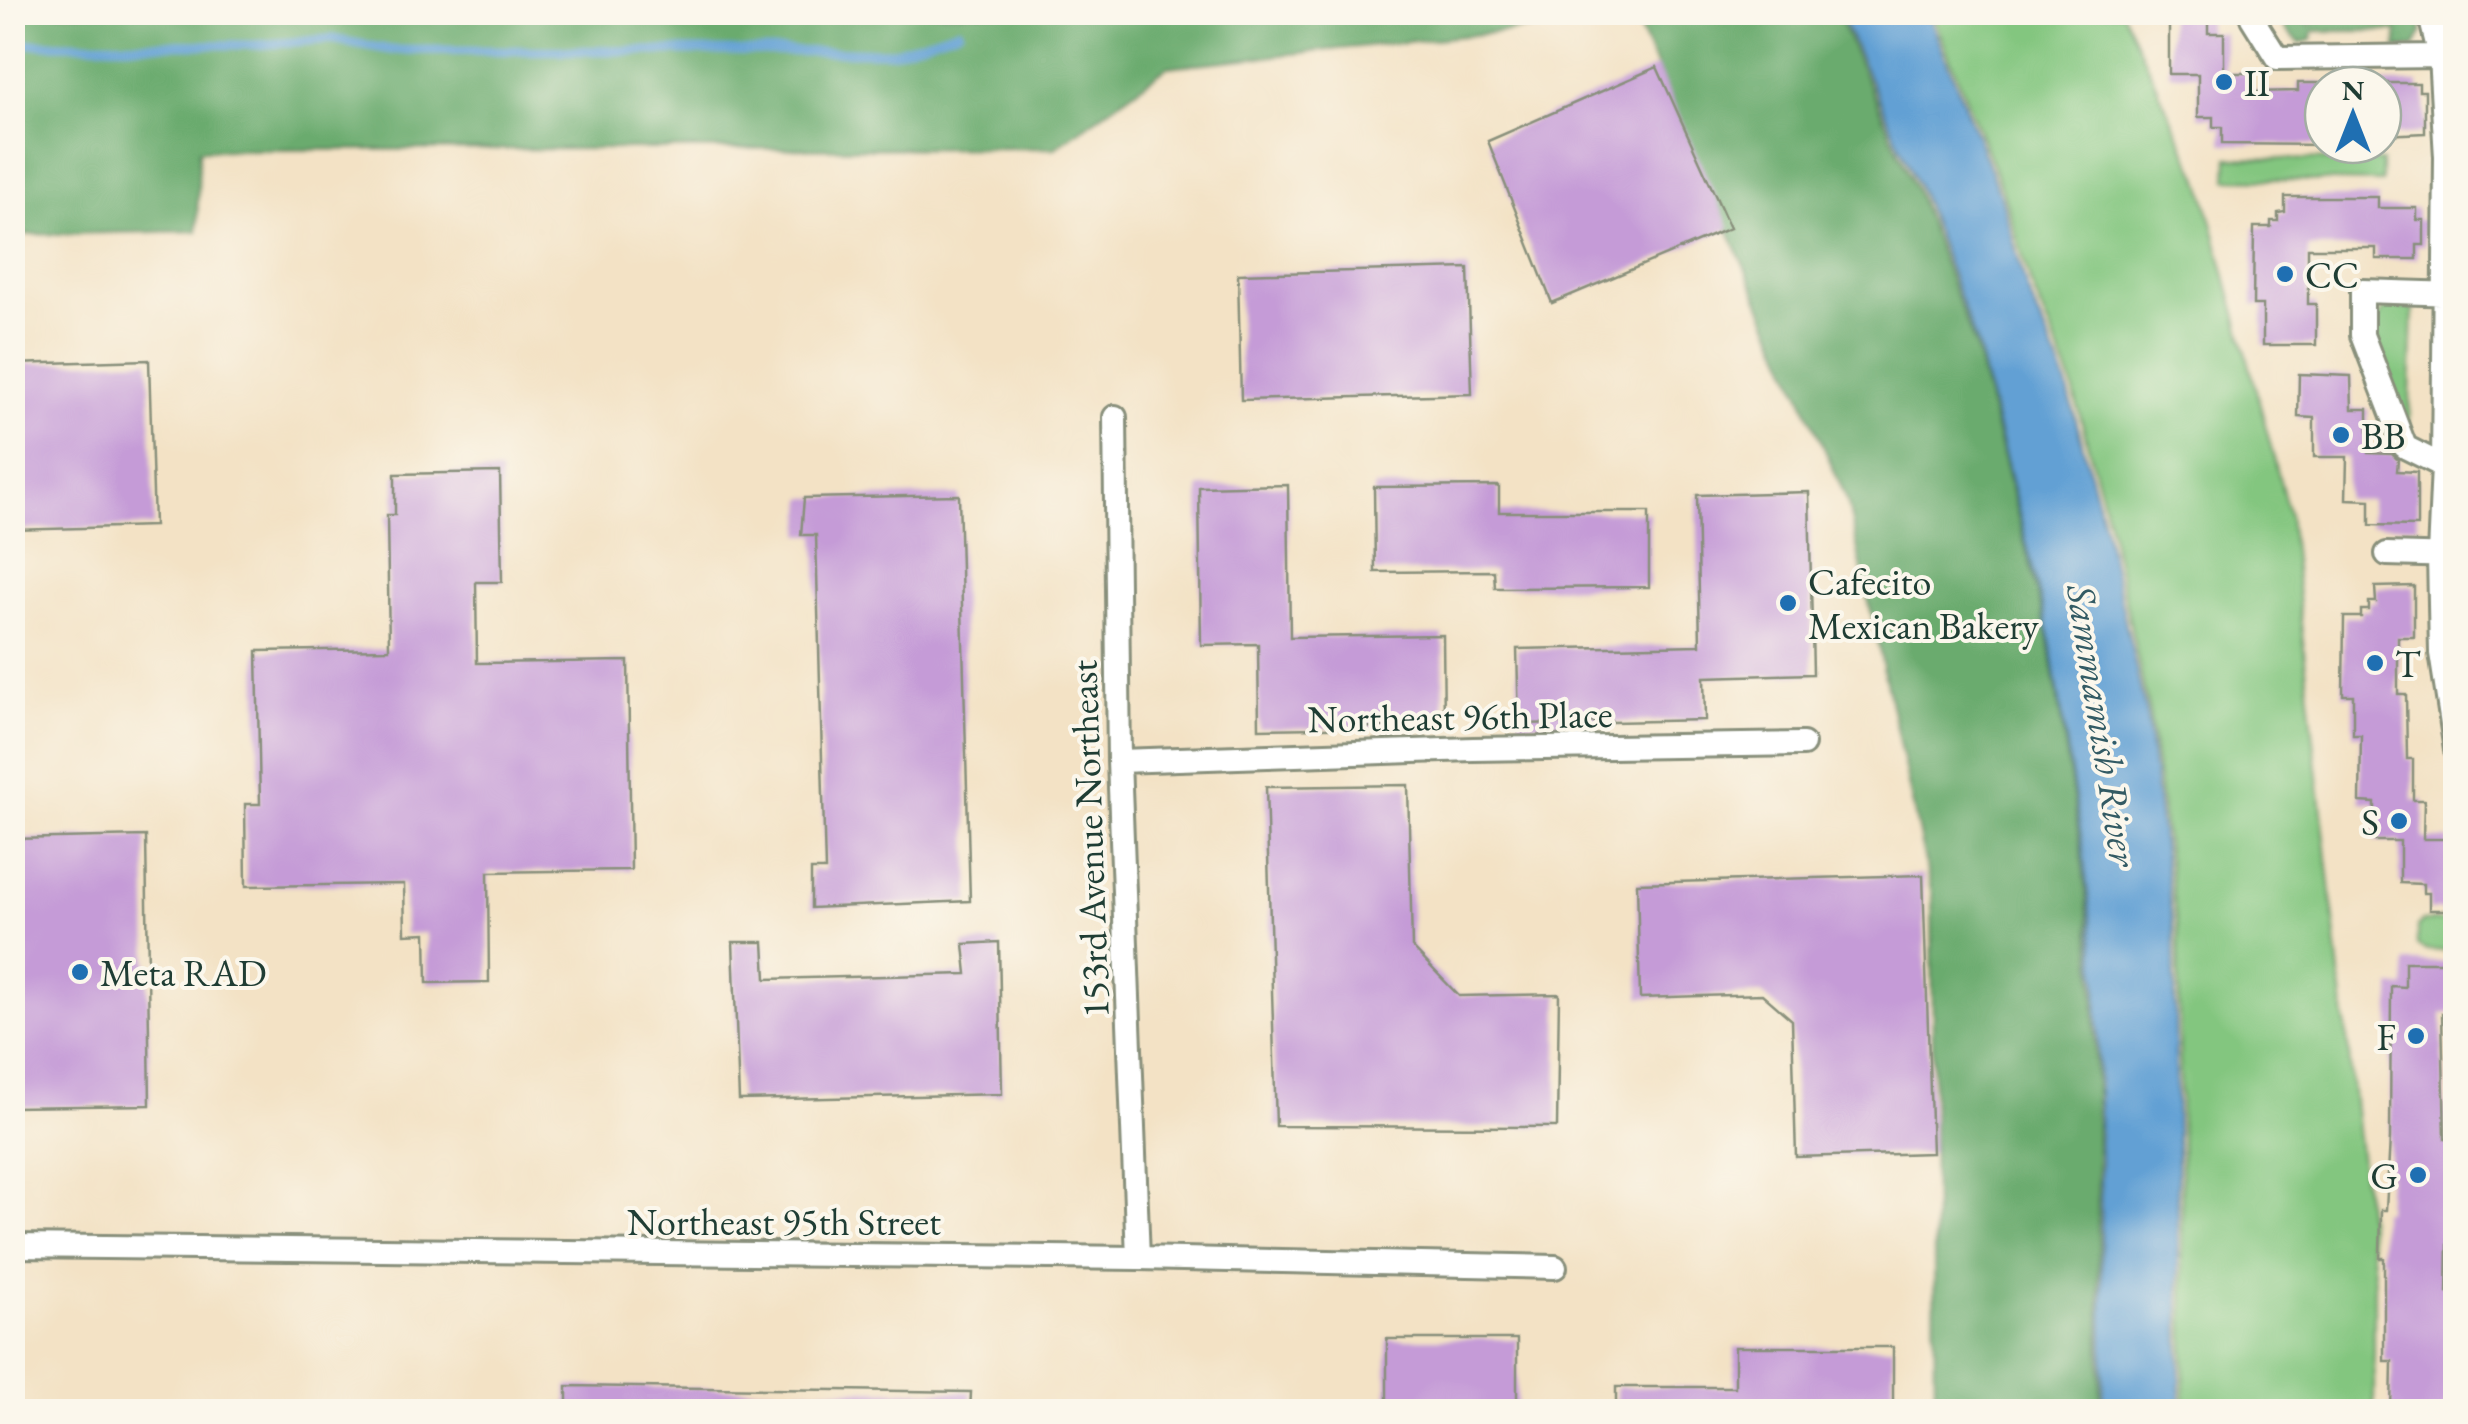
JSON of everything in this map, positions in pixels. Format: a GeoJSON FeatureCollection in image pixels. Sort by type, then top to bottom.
{"type":"FeatureCollection","features":[{"type":"Feature","properties":{"kind":"street"},"geometry":{"type":"LineString","coordinates":[[2429,12],[2440,56],[2450,172],[2443,466],[2449,678],[2456,750]]}},
{"type":"Feature","properties":{"kind":"street"},"geometry":{"type":"LineString","coordinates":[[2255,14],[2277,58],[2440,56]]}},
{"type":"Feature","properties":{"kind":"street"},"geometry":{"type":"LineString","coordinates":[[2443,466],[2406,447],[2362,335],[2362,291],[2449,294]]}},
{"type":"Feature","properties":{"kind":"street","name":"153rd Avenue Northeast"},"geometry":{"type":"LineString","coordinates":[[1115,417],[1119,761],[1138,1258]]}},
{"type":"Feature","properties":{"kind":"street"},"geometry":{"type":"LineString","coordinates":[[2387,554],[2447,556]]}},
{"type":"Feature","properties":{"kind":"street","name":"Northeast 96th Place"},"geometry":{"type":"LineString","coordinates":[[1119,761],[1803,744]]}},
{"type":"Feature","properties":{"kind":"street","name":"Northeast 95th Street"},"geometry":{"type":"LineString","coordinates":[[12,1246],[1555,1266]]}},
{"type":"Feature","properties":{"kind":"green space"},"geometry":{"type":"Polygon","coordinates":[[[12,13],[1837,13],[1917,193],[1975,346],[2048,637],[2081,849],[2094,974],[2101,1411],[1935,1411],[1932,895],[1847,500],[1635,18],[1167,67],[1055,148],[199,150],[197,231],[13,235],[12,13]]]}},
{"type":"Feature","properties":{"kind":"green space"},"geometry":{"type":"Polygon","coordinates":[[[1932,13],[2123,13],[2202,185],[2289,515],[2374,1281],[2374,1411],[2185,1411],[2178,935],[2150,718],[2111,533],[2071,381],[2032,287],[2002,189],[1932,13]]]}},
{"type":"Feature","properties":{"kind":"green space"},"geometry":{"type":"Polygon","coordinates":[[[2290,13],[2302,13],[2309,25],[2332,13],[2420,13],[2422,32],[2415,47],[2397,49],[2397,31],[2313,31],[2312,40],[2300,43],[2285,30],[2284,20],[2290,13]]]}},
{"type":"Feature","properties":{"kind":"green space"},"geometry":{"type":"Polygon","coordinates":[[[2228,158],[2303,159],[2303,165],[2382,165],[2382,182],[2227,179],[2228,158]]]}},
{"type":"Feature","properties":{"kind":"green space"},"geometry":{"type":"Polygon","coordinates":[[[2395,303],[2413,311],[2409,428],[2374,342],[2378,318],[2395,303]]]}},
{"type":"Feature","properties":{"kind":"green space"},"geometry":{"type":"Polygon","coordinates":[[[2423,921],[2455,921],[2455,951],[2425,950],[2417,945],[2417,927],[2423,921]]]}},
{"type":"Feature","properties":{"kind":"water","name":"Sammamish River"},"geometry":{"type":"Polygon","coordinates":[[[1840,13],[1928,13],[2001,197],[2027,289],[2066,382],[2106,533],[2147,719],[2174,934],[2181,1411],[2104,1411],[2097,975],[2083,847],[2050,637],[1978,347],[1921,193],[1840,13]]]}},
{"type":"Feature","properties":{"kind":"building","name":"II"},"geometry":{"type":"Polygon","coordinates":[[[2169,12],[2208,12],[2208,33],[2224,33],[2224,73],[2250,73],[2250,92],[2298,91],[2298,83],[2303,83],[2303,145],[2222,144],[2222,127],[2213,127],[2213,117],[2198,117],[2198,74],[2169,74],[2169,12]]]}},
{"type":"Feature","properties":{"kind":"building"},"geometry":{"type":"Polygon","coordinates":[[[1657,67],[1730,228],[1552,303],[1488,141],[1657,67]]]}},
{"type":"Feature","properties":{"kind":"building"},"geometry":{"type":"Polygon","coordinates":[[[2403,83],[2419,83],[2419,91],[2425,91],[2425,133],[2403,134],[2403,83]]]}},
{"type":"Feature","properties":{"kind":"building","name":"CC"},"geometry":{"type":"Polygon","coordinates":[[[2285,197],[2378,197],[2378,208],[2417,208],[2417,220],[2424,220],[2424,245],[2417,245],[2417,259],[2376,259],[2376,248],[2308,248],[2308,304],[2316,304],[2316,345],[2263,345],[2263,305],[2253,305],[2254,227],[2271,227],[2271,221],[2278,221],[2278,213],[2285,212],[2285,197]]]}},
{"type":"Feature","properties":{"kind":"building"},"geometry":{"type":"Polygon","coordinates":[[[1468,268],[1472,394],[1241,400],[1238,274],[1468,268]]]}},
{"type":"Feature","properties":{"kind":"building"},"geometry":{"type":"Polygon","coordinates":[[[149,360],[154,526],[12,530],[12,364],[149,360]]]}},
{"type":"Feature","properties":{"kind":"building","name":"BB"},"geometry":{"type":"Polygon","coordinates":[[[2299,374],[2351,376],[2352,409],[2368,409],[2368,453],[2392,454],[2398,460],[2397,471],[2417,472],[2417,526],[2370,525],[2370,500],[2346,499],[2347,457],[2314,457],[2314,418],[2298,417],[2299,374]]]}},
{"type":"Feature","properties":{"kind":"building"},"geometry":{"type":"Polygon","coordinates":[[[500,472],[502,582],[476,582],[477,663],[628,661],[631,870],[488,872],[489,982],[427,983],[426,933],[405,934],[404,884],[246,886],[245,804],[260,804],[257,651],[389,649],[387,515],[395,515],[395,474],[500,472]]]}},
{"type":"Feature","properties":{"kind":"building"},"geometry":{"type":"Polygon","coordinates":[[[1288,485],[1290,637],[1443,635],[1444,726],[1259,729],[1258,644],[1201,645],[1199,487],[1288,485]]]}},
{"type":"Feature","properties":{"kind":"building"},"geometry":{"type":"Polygon","coordinates":[[[1499,486],[1499,512],[1649,512],[1649,587],[1495,588],[1494,571],[1375,572],[1374,487],[1499,486]]]}},
{"type":"Feature","properties":{"kind":"building"},"geometry":{"type":"Polygon","coordinates":[[[1809,492],[1813,674],[1704,677],[1705,720],[1519,724],[1517,649],[1700,645],[1697,495],[1809,492]]]}},
{"type":"Feature","properties":{"kind":"building"},"geometry":{"type":"Polygon","coordinates":[[[959,495],[970,901],[811,908],[811,870],[825,870],[816,535],[801,535],[804,498],[959,495]]]}},
{"type":"Feature","properties":{"kind":"building"},"geometry":{"type":"Polygon","coordinates":[[[2414,586],[2414,637],[2398,637],[2398,694],[2406,694],[2407,759],[2413,759],[2413,800],[2424,800],[2423,839],[2449,839],[2449,858],[2456,858],[2456,910],[2429,910],[2429,893],[2423,893],[2423,884],[2400,883],[2400,841],[2375,841],[2375,803],[2360,802],[2361,735],[2353,735],[2353,695],[2343,695],[2344,617],[2361,617],[2361,610],[2369,610],[2369,602],[2376,602],[2375,587],[2414,586]]]}},
{"type":"Feature","properties":{"kind":"building"},"geometry":{"type":"Polygon","coordinates":[[[1408,785],[1412,947],[1459,996],[1559,994],[1557,1127],[1276,1126],[1266,787],[1408,785]]]}},
{"type":"Feature","properties":{"kind":"building","name":"Meta RAD"},"geometry":{"type":"Polygon","coordinates":[[[146,836],[150,1105],[12,1107],[12,839],[146,836]]]}},
{"type":"Feature","properties":{"kind":"building"},"geometry":{"type":"Polygon","coordinates":[[[1923,875],[1932,1153],[1796,1157],[1792,1020],[1762,994],[1640,998],[1637,883],[1923,875]]]}},
{"type":"Feature","properties":{"kind":"building"},"geometry":{"type":"Polygon","coordinates":[[[733,942],[764,942],[766,979],[967,974],[964,944],[999,942],[1002,1094],[739,1100],[733,942]]]}},
{"type":"Feature","properties":{"kind":"building"},"geometry":{"type":"Polygon","coordinates":[[[2405,962],[2456,962],[2456,1013],[2442,1013],[2445,1139],[2450,1140],[2447,1293],[2456,1293],[2456,1348],[2448,1348],[2444,1412],[2391,1412],[2392,1361],[2384,1361],[2384,1258],[2380,1258],[2390,1138],[2391,986],[2405,987],[2405,962]]]}},
{"type":"Feature","properties":{"kind":"building"},"geometry":{"type":"Polygon","coordinates":[[[1387,1339],[1517,1339],[1517,1412],[1387,1412],[1387,1339]]]}},
{"type":"Feature","properties":{"kind":"building"},"geometry":{"type":"Polygon","coordinates":[[[1735,1347],[1893,1347],[1893,1412],[1616,1412],[1616,1387],[1735,1387],[1735,1347]]]}},
{"type":"Feature","properties":{"kind":"building"},"geometry":{"type":"Polygon","coordinates":[[[567,1386],[971,1392],[970,1412],[567,1412],[567,1386]]]}},
{"type":"Feature","properties":{"kind":"waterway"},"geometry":{"type":"LineString","coordinates":[[12,44],[256,45],[332,39],[391,50],[892,52],[959,30]]}},
{"type":"Feature","properties":{"kind":"place","name":"II"},"geometry":{"type":"Point","coordinates":[2224,82]}},
{"type":"Feature","properties":{"kind":"place","name":"CC"},"geometry":{"type":"Point","coordinates":[2285,274]}},
{"type":"Feature","properties":{"kind":"place","name":"BB"},"geometry":{"type":"Point","coordinates":[2341,435]}},
{"type":"Feature","properties":{"kind":"place","name":"Cafecito Mexican Bakery"},"geometry":{"type":"Point","coordinates":[1788,603]}},
{"type":"Feature","properties":{"kind":"place","name":"T"},"geometry":{"type":"Point","coordinates":[2375,663]}},
{"type":"Feature","properties":{"kind":"place","name":"S"},"geometry":{"type":"Point","coordinates":[2399,821]}},
{"type":"Feature","properties":{"kind":"place","name":"Meta RAD"},"geometry":{"type":"Point","coordinates":[80,972]}},
{"type":"Feature","properties":{"kind":"place","name":"F"},"geometry":{"type":"Point","coordinates":[2416,1036]}},
{"type":"Feature","properties":{"kind":"place","name":"G"},"geometry":{"type":"Point","coordinates":[2418,1175]}}]}
